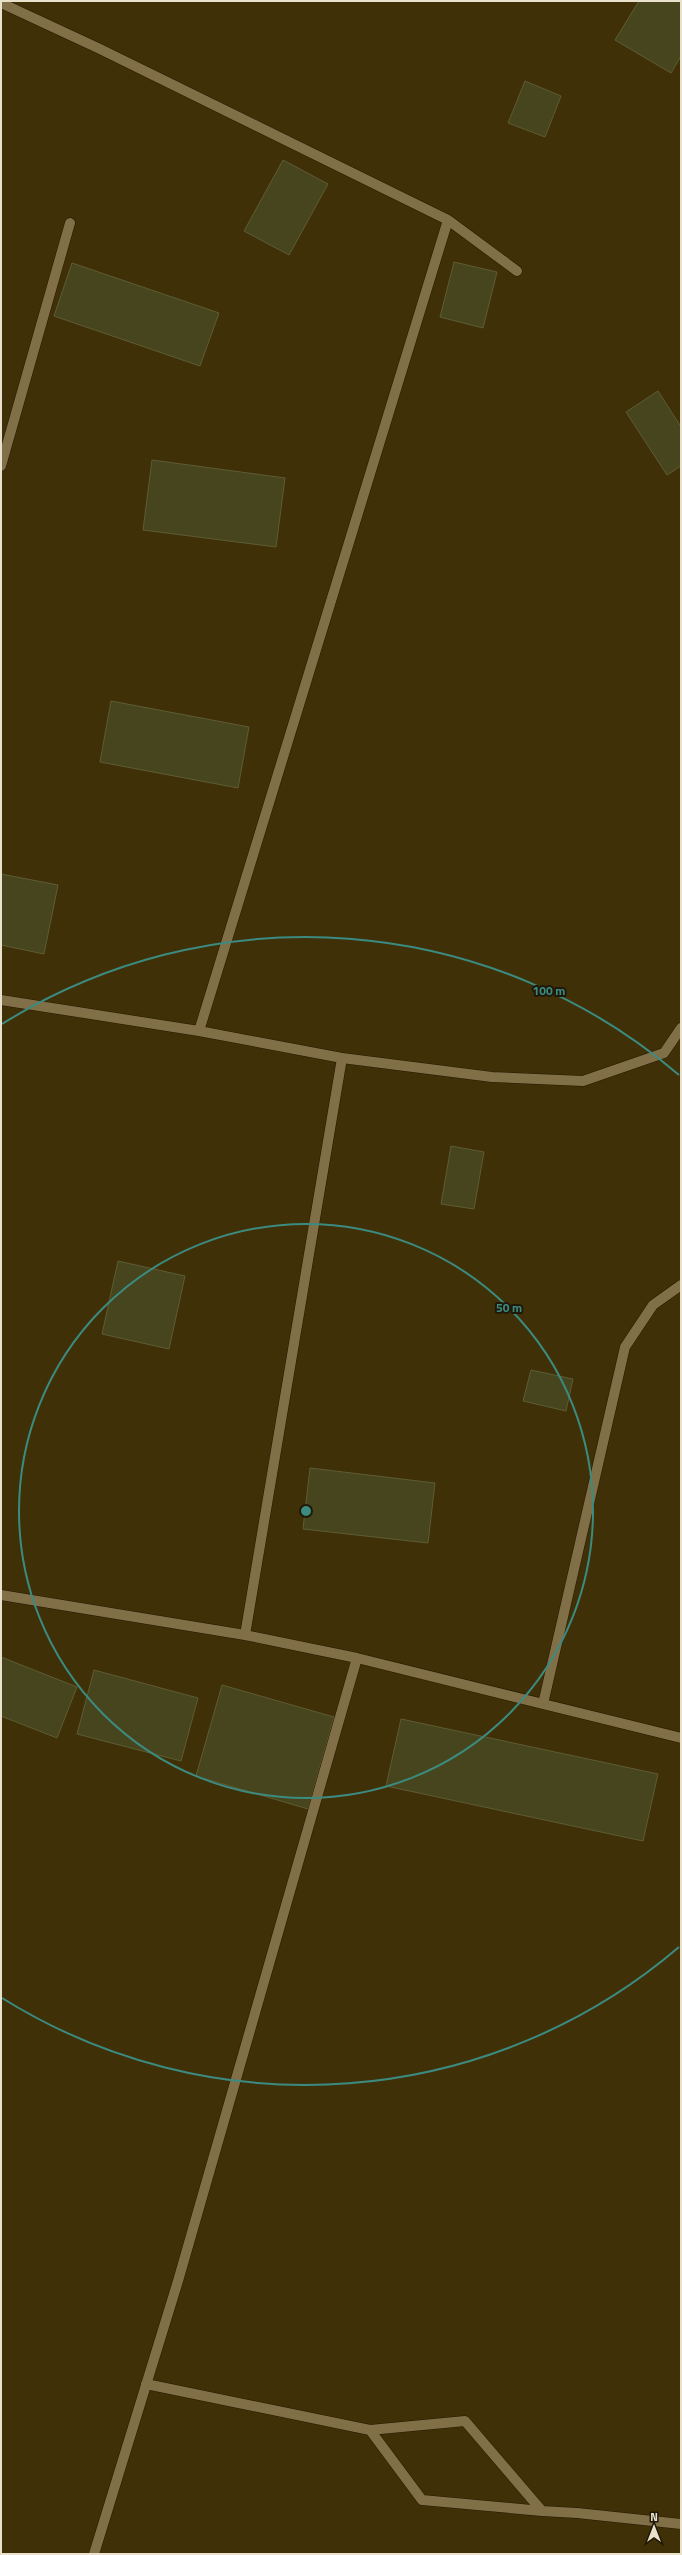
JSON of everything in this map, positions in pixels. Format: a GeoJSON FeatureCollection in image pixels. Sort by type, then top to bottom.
{"type":"FeatureCollection","features":[{"type":"Feature","properties":{"kind":"street"},"geometry":{"type":"LineString","coordinates":[[1,3],[100,49],[448,220],[517,270]]}},
{"type":"Feature","properties":{"kind":"street"},"geometry":{"type":"LineString","coordinates":[[199,1031],[448,220]]}},
{"type":"Feature","properties":{"kind":"street"},"geometry":{"type":"LineString","coordinates":[[1,466],[70,223]]}},
{"type":"Feature","properties":{"kind":"street"},"geometry":{"type":"LineString","coordinates":[[1,1000],[199,1031],[342,1058],[492,1077],[583,1081],[664,1053],[681,1028]]}},
{"type":"Feature","properties":{"kind":"street"},"geometry":{"type":"LineString","coordinates":[[245,1635],[342,1058]]}},
{"type":"Feature","properties":{"kind":"street"},"geometry":{"type":"LineString","coordinates":[[543,1704],[625,1347],[653,1305],[681,1285]]}},
{"type":"Feature","properties":{"kind":"street"},"geometry":{"type":"LineString","coordinates":[[1,1595],[245,1635],[357,1658],[681,1738]]}},
{"type":"Feature","properties":{"kind":"street"},"geometry":{"type":"LineString","coordinates":[[94,2554],[178,2281],[357,1658]]}},
{"type":"Feature","properties":{"kind":"street"},"geometry":{"type":"LineString","coordinates":[[146,2384],[370,2430],[465,2421],[542,2511]]}},
{"type":"Feature","properties":{"kind":"street"},"geometry":{"type":"LineString","coordinates":[[370,2430],[422,2500],[577,2513],[681,2524]]}},
{"type":"Feature","properties":{"kind":"building"},"geometry":{"type":"Polygon","coordinates":[[[639,1],[681,1],[681,56],[671,73],[615,40],[639,1]]]}},
{"type":"Feature","properties":{"kind":"building"},"geometry":{"type":"Polygon","coordinates":[[[525,81],[561,96],[545,137],[508,123],[525,81]]]}},
{"type":"Feature","properties":{"kind":"building"},"geometry":{"type":"Polygon","coordinates":[[[283,160],[328,184],[289,255],[244,231],[283,160]]]}},
{"type":"Feature","properties":{"kind":"building"},"geometry":{"type":"Polygon","coordinates":[[[454,262],[497,272],[483,328],[440,317],[454,262]]]}},
{"type":"Feature","properties":{"kind":"building"},"geometry":{"type":"Polygon","coordinates":[[[72,263],[219,313],[200,366],[54,316],[72,263]]]}},
{"type":"Feature","properties":{"kind":"building"},"geometry":{"type":"Polygon","coordinates":[[[658,391],[681,427],[681,466],[667,475],[626,412],[658,391]]]}},
{"type":"Feature","properties":{"kind":"building"},"geometry":{"type":"Polygon","coordinates":[[[152,460],[285,478],[276,547],[143,530],[152,460]]]}},
{"type":"Feature","properties":{"kind":"building"},"geometry":{"type":"Polygon","coordinates":[[[111,701],[249,727],[238,788],[100,762],[111,701]]]}},
{"type":"Feature","properties":{"kind":"building"},"geometry":{"type":"Polygon","coordinates":[[[1,874],[58,885],[44,954],[1,945],[1,874]]]}},
{"type":"Feature","properties":{"kind":"building"},"geometry":{"type":"Polygon","coordinates":[[[451,1146],[484,1152],[474,1209],[441,1204],[451,1146]]]}},
{"type":"Feature","properties":{"kind":"building"},"geometry":{"type":"Polygon","coordinates":[[[118,1261],[185,1276],[169,1349],[102,1334],[118,1261]]]}},
{"type":"Feature","properties":{"kind":"building"},"geometry":{"type":"Polygon","coordinates":[[[531,1370],[573,1379],[566,1411],[523,1401],[531,1370]]]}},
{"type":"Feature","properties":{"kind":"building"},"geometry":{"type":"Polygon","coordinates":[[[310,1468],[435,1483],[428,1543],[303,1529],[310,1468]]]}},
{"type":"Feature","properties":{"kind":"building"},"geometry":{"type":"Polygon","coordinates":[[[1,1657],[77,1687],[57,1738],[1,1716],[1,1657]]]}},
{"type":"Feature","properties":{"kind":"building"},"geometry":{"type":"Polygon","coordinates":[[[94,1670],[198,1698],[181,1761],[77,1734],[94,1670]]]}},
{"type":"Feature","properties":{"kind":"building"},"geometry":{"type":"Polygon","coordinates":[[[222,1685],[334,1717],[308,1809],[196,1776],[222,1685]]]}},
{"type":"Feature","properties":{"kind":"building"},"geometry":{"type":"Polygon","coordinates":[[[401,1719],[658,1774],[643,1841],[386,1786],[401,1719]]]}}]}
